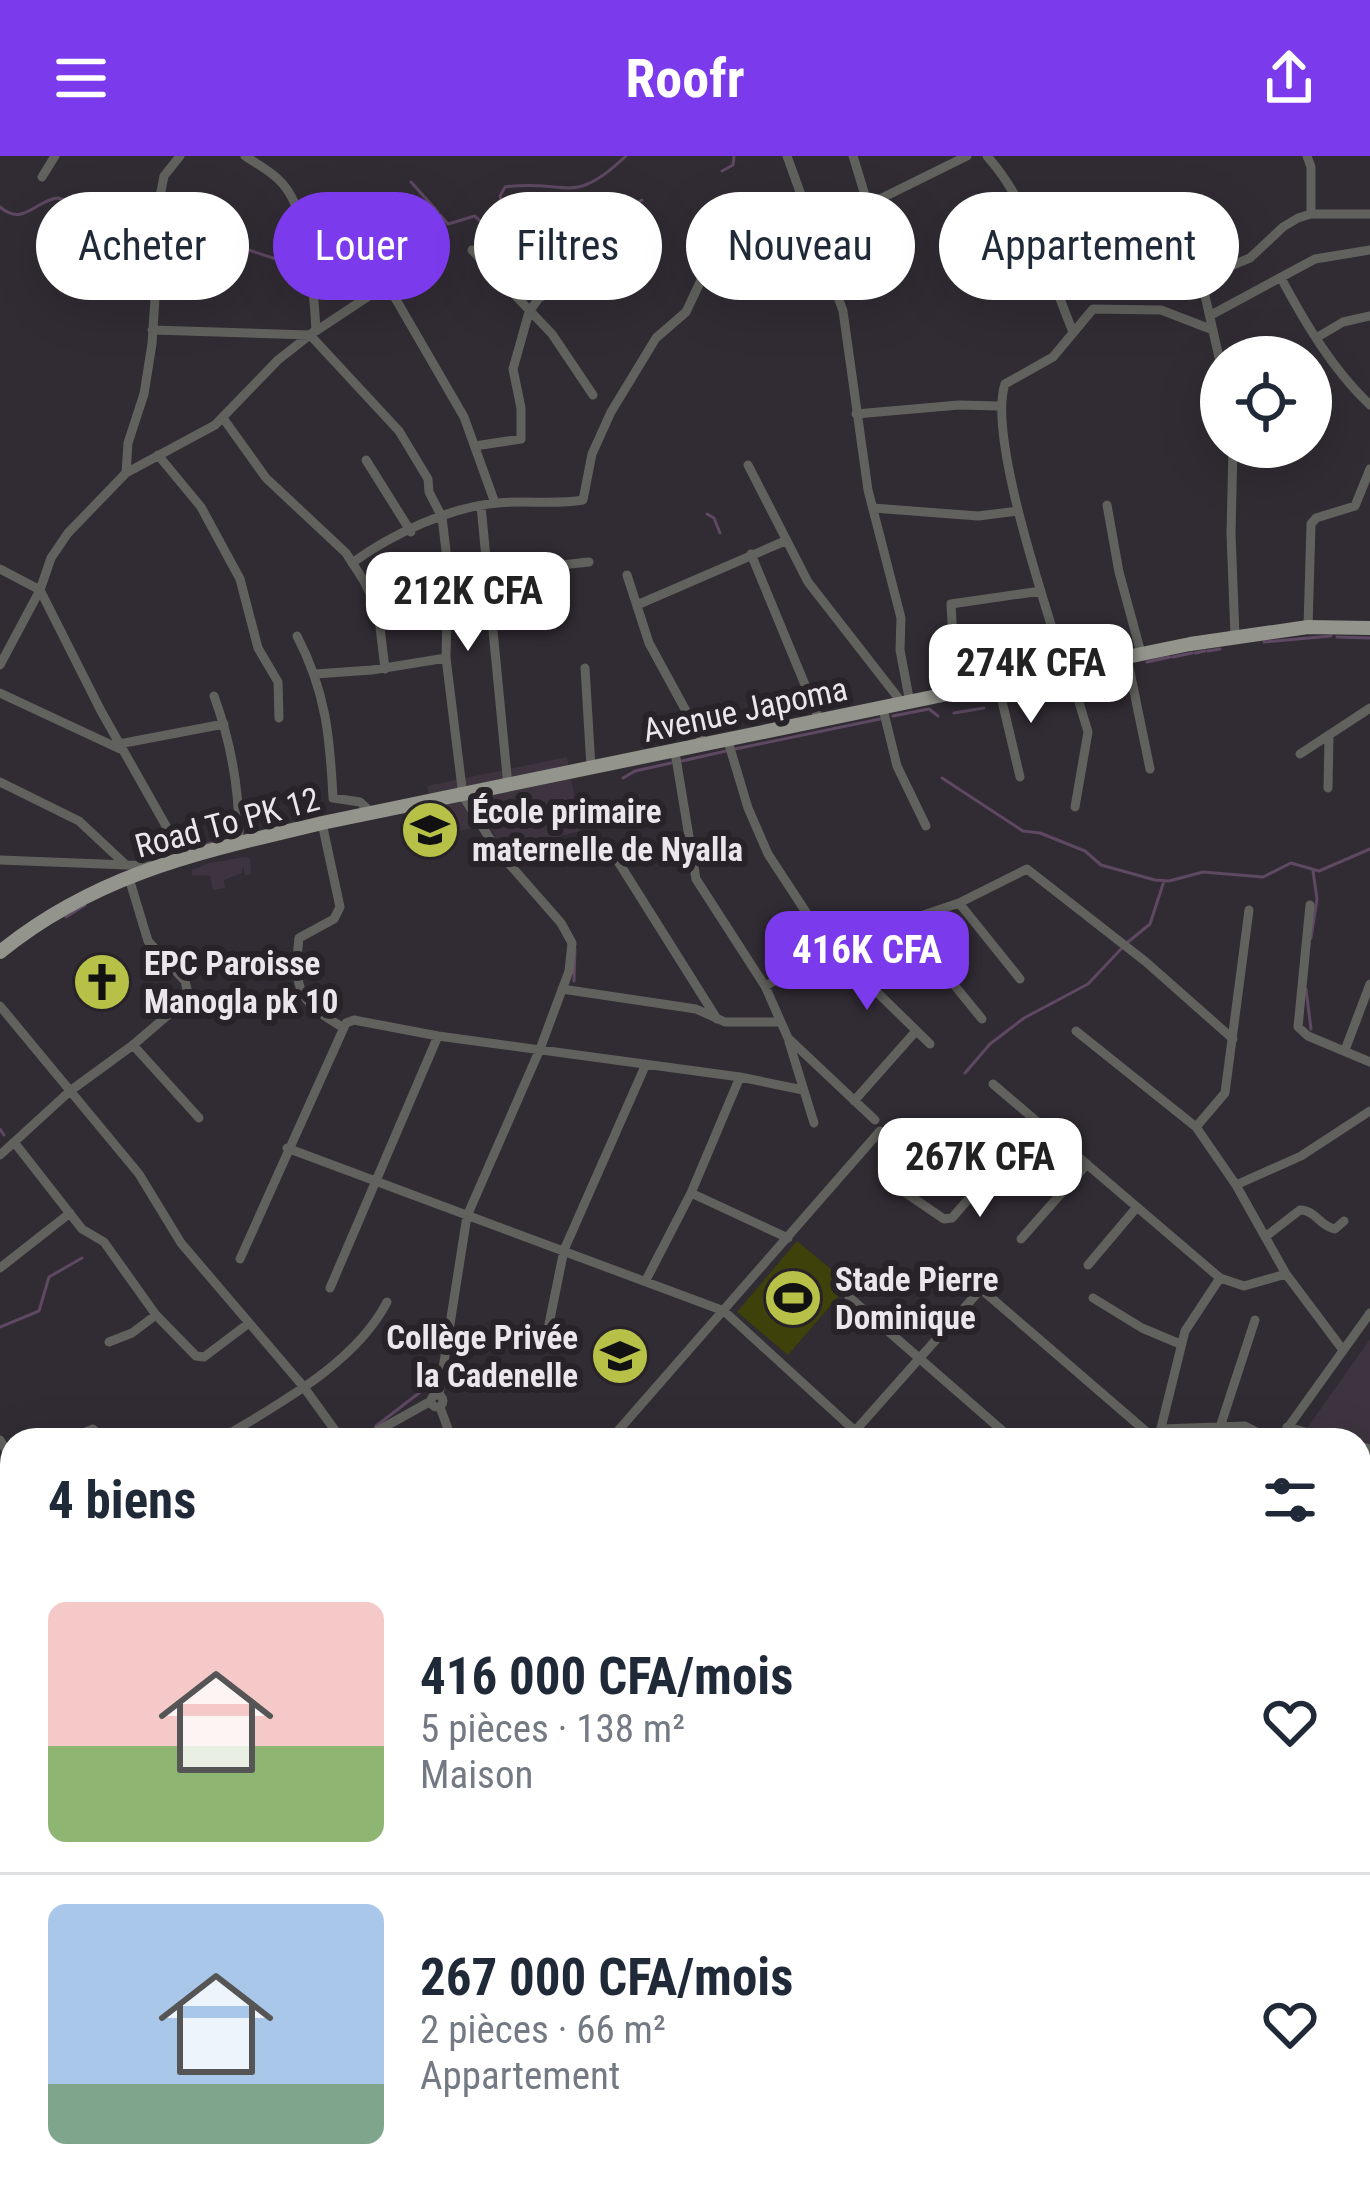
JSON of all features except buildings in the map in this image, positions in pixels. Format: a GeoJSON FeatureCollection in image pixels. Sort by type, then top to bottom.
{"type":"FeatureCollection","features":[{"type":"Feature","properties":{"kind":"main road","name":"Avenue Japoma"},"geometry":{"type":"LineString","coordinates":[[486,790],[1235,636],[1307,627],[1370,628]]}},
{"type":"Feature","properties":{"kind":"main road","name":"Road To PK 12"},"geometry":{"type":"LineString","coordinates":[[0,952],[63,906],[127,870],[486,790]]}},
{"type":"Feature","properties":{"kind":"street"},"geometry":{"type":"LineString","coordinates":[[42,176],[55,156]]}},
{"type":"Feature","properties":{"kind":"street"},"geometry":{"type":"LineString","coordinates":[[126,473],[128,443],[149,371],[159,238],[156,218],[164,176],[180,156]]}},
{"type":"Feature","properties":{"kind":"street"},"geometry":{"type":"LineString","coordinates":[[244,156],[278,178],[289,192]]}},
{"type":"Feature","properties":{"kind":"street"},"geometry":{"type":"LineString","coordinates":[[787,156],[800,192]]}},
{"type":"Feature","properties":{"kind":"street"},"geometry":{"type":"LineString","coordinates":[[853,156],[864,192]]}},
{"type":"Feature","properties":{"kind":"street"},"geometry":{"type":"LineString","coordinates":[[894,192],[967,156]]}},
{"type":"Feature","properties":{"kind":"street"},"geometry":{"type":"LineString","coordinates":[[987,156],[1034,234],[1073,332]]}},
{"type":"Feature","properties":{"kind":"street"},"geometry":{"type":"LineString","coordinates":[[1307,156],[1311,214]]}},
{"type":"Feature","properties":{"kind":"street"},"geometry":{"type":"LineString","coordinates":[[1215,336],[1201,278],[1250,258],[1282,226],[1311,214],[1370,214]]}},
{"type":"Feature","properties":{"kind":"street"},"geometry":{"type":"LineString","coordinates":[[472,250],[552,334],[593,395]]}},
{"type":"Feature","properties":{"kind":"street"},"geometry":{"type":"LineString","coordinates":[[1211,315],[1323,256],[1370,250]]}},
{"type":"Feature","properties":{"kind":"street"},"geometry":{"type":"LineString","coordinates":[[1281,278],[1315,336]]}},
{"type":"Feature","properties":{"kind":"street"},"geometry":{"type":"LineString","coordinates":[[311,300],[312,334],[399,431],[428,478],[429,493],[442,517],[448,568],[446,658],[463,796],[497,850],[568,933],[572,956],[540,1049],[467,1216],[436,1400],[447,1428]]}},
{"type":"Feature","properties":{"kind":"street"},"geometry":{"type":"LineString","coordinates":[[0,665],[60,545],[126,473],[223,418],[278,360],[363,300]]}},
{"type":"Feature","properties":{"kind":"street"},"geometry":{"type":"LineString","coordinates":[[397,300],[455,398],[496,503]]}},
{"type":"Feature","properties":{"kind":"street"},"geometry":{"type":"LineString","coordinates":[[475,446],[521,439],[513,369],[538,300]]}},
{"type":"Feature","properties":{"kind":"street"},"geometry":{"type":"LineString","coordinates":[[352,563],[442,517],[482,506],[583,500],[592,454],[630,376],[656,338],[686,313],[692,300]]}},
{"type":"Feature","properties":{"kind":"street"},"geometry":{"type":"LineString","coordinates":[[839,300],[873,508],[901,618],[907,704]]}},
{"type":"Feature","properties":{"kind":"street"},"geometry":{"type":"LineString","coordinates":[[1075,807],[1088,732],[1018,511],[999,406],[1010,379],[1053,357],[1094,309],[1161,310],[1214,330]]}},
{"type":"Feature","properties":{"kind":"street"},"geometry":{"type":"LineString","coordinates":[[1319,336],[1343,322],[1370,316]]}},
{"type":"Feature","properties":{"kind":"street"},"geometry":{"type":"LineString","coordinates":[[152,330],[312,334]]}},
{"type":"Feature","properties":{"kind":"street"},"geometry":{"type":"LineString","coordinates":[[1332,361],[1370,406]]}},
{"type":"Feature","properties":{"kind":"street"},"geometry":{"type":"LineString","coordinates":[[856,414],[999,406]]}},
{"type":"Feature","properties":{"kind":"street"},"geometry":{"type":"LineString","coordinates":[[223,418],[266,478],[352,563],[378,610],[385,669]]}},
{"type":"Feature","properties":{"kind":"street"},"geometry":{"type":"LineString","coordinates":[[158,455],[201,507],[240,579],[258,648],[278,682],[279,718]]}},
{"type":"Feature","properties":{"kind":"street"},"geometry":{"type":"LineString","coordinates":[[366,460],[410,532]]}},
{"type":"Feature","properties":{"kind":"street"},"geometry":{"type":"LineString","coordinates":[[748,465],[808,582],[907,704]]}},
{"type":"Feature","properties":{"kind":"street"},"geometry":{"type":"LineString","coordinates":[[1233,468],[1235,636]]}},
{"type":"Feature","properties":{"kind":"street"},"geometry":{"type":"LineString","coordinates":[[1355,506],[1370,469]]}},
{"type":"Feature","properties":{"kind":"street"},"geometry":{"type":"LineString","coordinates":[[1107,505],[1150,769]]}},
{"type":"Feature","properties":{"kind":"street"},"geometry":{"type":"LineString","coordinates":[[482,506],[508,786]]}},
{"type":"Feature","properties":{"kind":"street"},"geometry":{"type":"LineString","coordinates":[[1307,627],[1311,524],[1316,518],[1355,506],[1370,508]]}},
{"type":"Feature","properties":{"kind":"street"},"geometry":{"type":"LineString","coordinates":[[873,508],[978,516],[1018,511]]}},
{"type":"Feature","properties":{"kind":"street"},"geometry":{"type":"LineString","coordinates":[[637,605],[785,541]]}},
{"type":"Feature","properties":{"kind":"street"},"geometry":{"type":"LineString","coordinates":[[751,554],[820,721]]}},
{"type":"Feature","properties":{"kind":"street"},"geometry":{"type":"LineString","coordinates":[[488,573],[589,562]]}},
{"type":"Feature","properties":{"kind":"street"},"geometry":{"type":"LineString","coordinates":[[0,569],[40,590],[183,856]]}},
{"type":"Feature","properties":{"kind":"street"},"geometry":{"type":"LineString","coordinates":[[627,575],[650,644],[704,744]]}},
{"type":"Feature","properties":{"kind":"street"},"geometry":{"type":"LineString","coordinates":[[956,692],[952,602],[1042,591]]}},
{"type":"Feature","properties":{"kind":"street"},"geometry":{"type":"LineString","coordinates":[[297,636],[329,724],[333,798],[360,802],[372,814]]}},
{"type":"Feature","properties":{"kind":"street"},"geometry":{"type":"LineString","coordinates":[[314,674],[446,658]]}},
{"type":"Feature","properties":{"kind":"street"},"geometry":{"type":"LineString","coordinates":[[585,668],[591,767]]}},
{"type":"Feature","properties":{"kind":"street"},"geometry":{"type":"LineString","coordinates":[[998,684],[1020,777]]}},
{"type":"Feature","properties":{"kind":"street"},"geometry":{"type":"LineString","coordinates":[[0,693],[121,747],[224,724]]}},
{"type":"Feature","properties":{"kind":"street"},"geometry":{"type":"LineString","coordinates":[[214,696],[238,794],[238,843]]}},
{"type":"Feature","properties":{"kind":"street"},"geometry":{"type":"LineString","coordinates":[[1300,754],[1370,708]]}},
{"type":"Feature","properties":{"kind":"street"},"geometry":{"type":"LineString","coordinates":[[883,709],[904,783],[926,826]]}},
{"type":"Feature","properties":{"kind":"street"},"geometry":{"type":"LineString","coordinates":[[1328,788],[1329,736]]}},
{"type":"Feature","properties":{"kind":"street"},"geometry":{"type":"LineString","coordinates":[[727,738],[768,854],[834,951],[930,1044]]}},
{"type":"Feature","properties":{"kind":"street"},"geometry":{"type":"LineString","coordinates":[[675,752],[696,879],[765,986],[788,1038],[814,1123]]}},
{"type":"Feature","properties":{"kind":"street"},"geometry":{"type":"LineString","coordinates":[[0,782],[79,821],[127,870],[148,941],[189,989],[184,1005],[70,1091],[0,1155]]}},
{"type":"Feature","properties":{"kind":"street"},"geometry":{"type":"LineString","coordinates":[[322,823],[340,907],[334,919],[298,938],[297,979],[308,1005],[344,1028]]}},
{"type":"Feature","properties":{"kind":"street"},"geometry":{"type":"LineString","coordinates":[[614,856],[718,1020]]}},
{"type":"Feature","properties":{"kind":"street"},"geometry":{"type":"LineString","coordinates":[[0,860],[127,870]]}},
{"type":"Feature","properties":{"kind":"street"},"geometry":{"type":"LineString","coordinates":[[765,986],[873,930],[958,903],[1024,869],[1146,962],[1233,1039]]}},
{"type":"Feature","properties":{"kind":"street"},"geometry":{"type":"LineString","coordinates":[[958,903],[1020,980]]}},
{"type":"Feature","properties":{"kind":"street"},"geometry":{"type":"LineString","coordinates":[[1310,905],[1298,1027],[1308,1036],[1370,1062]]}},
{"type":"Feature","properties":{"kind":"street"},"geometry":{"type":"LineString","coordinates":[[1196,1127],[1225,1093],[1249,910]]}},
{"type":"Feature","properties":{"kind":"street"},"geometry":{"type":"LineString","coordinates":[[902,921],[982,1018]]}},
{"type":"Feature","properties":{"kind":"street"},"geometry":{"type":"LineString","coordinates":[[1345,1049],[1370,984]]}},
{"type":"Feature","properties":{"kind":"street"},"geometry":{"type":"LineString","coordinates":[[562,989],[696,1009],[718,1020],[779,1022]]}},
{"type":"Feature","properties":{"kind":"street"},"geometry":{"type":"LineString","coordinates":[[0,1006],[139,1174],[181,1243],[304,1386],[334,1428]]}},
{"type":"Feature","properties":{"kind":"street"},"geometry":{"type":"LineString","coordinates":[[240,1259],[344,1028],[354,1020],[803,1090]]}},
{"type":"Feature","properties":{"kind":"street"},"geometry":{"type":"LineString","coordinates":[[854,1101],[916,1030]]}},
{"type":"Feature","properties":{"kind":"street"},"geometry":{"type":"LineString","coordinates":[[1076,1031],[1196,1127],[1236,1185],[1286,1274],[1343,1350]]}},
{"type":"Feature","properties":{"kind":"street"},"geometry":{"type":"LineString","coordinates":[[330,1288],[439,1036]]}},
{"type":"Feature","properties":{"kind":"street"},"geometry":{"type":"LineString","coordinates":[[788,1038],[874,1120]]}},
{"type":"Feature","properties":{"kind":"street"},"geometry":{"type":"LineString","coordinates":[[133,1046],[199,1118]]}},
{"type":"Feature","properties":{"kind":"street"},"geometry":{"type":"LineString","coordinates":[[547,1334],[564,1250],[646,1064]]}},
{"type":"Feature","properties":{"kind":"street"},"geometry":{"type":"LineString","coordinates":[[646,1280],[691,1193],[740,1077]]}},
{"type":"Feature","properties":{"kind":"street"},"geometry":{"type":"LineString","coordinates":[[993,1084],[1220,1278],[1244,1286],[1286,1274]]}},
{"type":"Feature","properties":{"kind":"street"},"geometry":{"type":"LineString","coordinates":[[1236,1185],[1301,1156],[1370,1111]]}},
{"type":"Feature","properties":{"kind":"street"},"geometry":{"type":"LineString","coordinates":[[900,1189],[944,1219],[952,1218],[1036,1120]]}},
{"type":"Feature","properties":{"kind":"street"},"geometry":{"type":"LineString","coordinates":[[621,1428],[880,1131]]}},
{"type":"Feature","properties":{"kind":"street"},"geometry":{"type":"LineString","coordinates":[[14,1142],[82,1229],[104,1242],[156,1315],[200,1358],[249,1323]]}},
{"type":"Feature","properties":{"kind":"street"},"geometry":{"type":"LineString","coordinates":[[287,1148],[724,1311],[843,1428]]}},
{"type":"Feature","properties":{"kind":"street"},"geometry":{"type":"LineString","coordinates":[[1022,1239],[1087,1164]]}},
{"type":"Feature","properties":{"kind":"street"},"geometry":{"type":"LineString","coordinates":[[691,1193],[788,1238]]}},
{"type":"Feature","properties":{"kind":"street"},"geometry":{"type":"LineString","coordinates":[[1088,1265],[1137,1207]]}},
{"type":"Feature","properties":{"kind":"street"},"geometry":{"type":"LineString","coordinates":[[1265,1238],[1300,1210],[1330,1228],[1344,1221]]}},
{"type":"Feature","properties":{"kind":"street"},"geometry":{"type":"LineString","coordinates":[[0,1268],[70,1214]]}},
{"type":"Feature","properties":{"kind":"street"},"geometry":{"type":"LineString","coordinates":[[1160,1428],[1180,1344],[1220,1278]]}},
{"type":"Feature","properties":{"kind":"street"},"geometry":{"type":"LineString","coordinates":[[858,1428],[981,1289],[1148,1428]]}},
{"type":"Feature","properties":{"kind":"street"},"geometry":{"type":"LineString","coordinates":[[849,1297],[999,1428]]}},
{"type":"Feature","properties":{"kind":"street"},"geometry":{"type":"LineString","coordinates":[[1093,1298],[1142,1328],[1180,1344]]}},
{"type":"Feature","properties":{"kind":"street"},"geometry":{"type":"LineString","coordinates":[[238,1428],[304,1386],[369,1332],[388,1301]]}},
{"type":"Feature","properties":{"kind":"street"},"geometry":{"type":"LineString","coordinates":[[1291,1428],[1287,1427],[1370,1313]]}},
{"type":"Feature","properties":{"kind":"street"},"geometry":{"type":"LineString","coordinates":[[109,1342],[133,1333],[156,1315]]}},
{"type":"Feature","properties":{"kind":"street"},"geometry":{"type":"LineString","coordinates":[[1221,1424],[1255,1320]]}},
{"type":"Feature","properties":{"kind":"street"},"geometry":{"type":"LineString","coordinates":[[384,1428],[436,1400]]}},
{"type":"Feature","properties":{"kind":"street"},"geometry":{"type":"LineString","coordinates":[[1200,1428],[1221,1424],[1249,1428]]}},
{"type":"Feature","properties":{"kind":"shaded area"},"geometry":{"type":"Polygon","coordinates":[[[567,757],[581,831],[504,850],[488,825],[424,837],[421,825],[436,821],[427,786],[567,757]]]}},
{"type":"Feature","properties":{"kind":"shaded area"},"geometry":{"type":"Polygon","coordinates":[[[250,858],[251,874],[245,875],[243,865],[242,873],[224,880],[225,888],[213,890],[210,876],[192,875],[192,870],[210,863],[250,858]]]}},
{"type":"Feature","properties":{"kind":"shaded area","name":"Stade Pierre Dominique"},"geometry":{"type":"Polygon","coordinates":[[[797,1241],[849,1284],[788,1355],[737,1312],[797,1241]]]}},
{"type":"Feature","properties":{"kind":"shaded area"},"geometry":{"type":"Polygon","coordinates":[[[1370,1339],[1370,1428],[1307,1428],[1370,1339]]]}},
{"type":"Feature","properties":{"kind":"waterway"},"geometry":{"type":"LineString","coordinates":[[450,223],[475,216],[487,228],[503,208],[500,196],[505,187],[579,187],[626,156]]}},
{"type":"Feature","properties":{"kind":"waterway"},"geometry":{"type":"LineString","coordinates":[[722,171],[733,165],[734,156]]}},
{"type":"Feature","properties":{"kind":"waterway"},"geometry":{"type":"LineString","coordinates":[[411,182],[420,192]]}},
{"type":"Feature","properties":{"kind":"waterway"},"geometry":{"type":"LineString","coordinates":[[0,207],[22,214],[57,198],[152,218],[273,258]]}},
{"type":"Feature","properties":{"kind":"waterway"},"geometry":{"type":"LineString","coordinates":[[707,514],[720,533]]}},
{"type":"Feature","properties":{"kind":"waterway"},"geometry":{"type":"LineString","coordinates":[[1264,642],[1331,636]]}},
{"type":"Feature","properties":{"kind":"waterway"},"geometry":{"type":"LineString","coordinates":[[1337,637],[1370,638]]}},
{"type":"Feature","properties":{"kind":"waterway"},"geometry":{"type":"LineString","coordinates":[[1208,651],[1220,649]]}},
{"type":"Feature","properties":{"kind":"waterway"},"geometry":{"type":"LineString","coordinates":[[1195,653],[1205,651]]}},
{"type":"Feature","properties":{"kind":"waterway"},"geometry":{"type":"LineString","coordinates":[[1173,657],[1192,653]]}},
{"type":"Feature","properties":{"kind":"waterway"},"geometry":{"type":"LineString","coordinates":[[1029,670],[1050,665],[1056,657]]}},
{"type":"Feature","properties":{"kind":"waterway"},"geometry":{"type":"LineString","coordinates":[[1147,662],[1170,657]]}},
{"type":"Feature","properties":{"kind":"waterway"},"geometry":{"type":"LineString","coordinates":[[1109,670],[1123,667]]}},
{"type":"Feature","properties":{"kind":"waterway"},"geometry":{"type":"LineString","coordinates":[[1087,675],[1105,671]]}},
{"type":"Feature","properties":{"kind":"waterway"},"geometry":{"type":"LineString","coordinates":[[1006,692],[1067,679]]}},
{"type":"Feature","properties":{"kind":"waterway"},"geometry":{"type":"LineString","coordinates":[[954,713],[984,708]]}},
{"type":"Feature","properties":{"kind":"waterway"},"geometry":{"type":"LineString","coordinates":[[893,716],[929,709],[938,716]]}},
{"type":"Feature","properties":{"kind":"waterway"},"geometry":{"type":"LineString","coordinates":[[735,749],[880,719]]}},
{"type":"Feature","properties":{"kind":"waterway"},"geometry":{"type":"LineString","coordinates":[[682,761],[726,751]]}},
{"type":"Feature","properties":{"kind":"waterway"},"geometry":{"type":"LineString","coordinates":[[623,778],[671,763]]}},
{"type":"Feature","properties":{"kind":"waterway"},"geometry":{"type":"LineString","coordinates":[[942,778],[1023,831],[1085,851],[1101,865],[1155,880],[1203,872],[1263,877],[1291,863],[1319,871],[1370,849]]}},
{"type":"Feature","properties":{"kind":"waterway"},"geometry":{"type":"LineString","coordinates":[[197,847],[212,843]]}},
{"type":"Feature","properties":{"kind":"waterway"},"geometry":{"type":"LineString","coordinates":[[1311,938],[1317,899],[1313,871]]}},
{"type":"Feature","properties":{"kind":"waterway"},"geometry":{"type":"LineString","coordinates":[[1128,942],[1150,924],[1164,881]]}},
{"type":"Feature","properties":{"kind":"waterway"},"geometry":{"type":"LineString","coordinates":[[66,917],[85,905]]}},
{"type":"Feature","properties":{"kind":"waterway"},"geometry":{"type":"LineString","coordinates":[[574,981],[575,949]]}},
{"type":"Feature","properties":{"kind":"waterway"},"geometry":{"type":"LineString","coordinates":[[965,1073],[990,1044],[1024,1018],[1088,984],[1121,949]]}},
{"type":"Feature","properties":{"kind":"waterway"},"geometry":{"type":"LineString","coordinates":[[1306,989],[1311,1029]]}},
{"type":"Feature","properties":{"kind":"waterway"},"geometry":{"type":"LineString","coordinates":[[0,1129],[4,1135]]}},
{"type":"Feature","properties":{"kind":"waterway"},"geometry":{"type":"LineString","coordinates":[[0,1327],[39,1311],[49,1277],[82,1258]]}},
{"type":"Feature","properties":{"kind":"waterway"},"geometry":{"type":"LineString","coordinates":[[376,1426],[432,1383]]}},
{"type":"Feature","properties":{"kind":"place","name":"École primaire maternelle de Nyalla"},"geometry":{"type":"Point","coordinates":[430,830]}},
{"type":"Feature","properties":{"kind":"place","name":"EPC Paroisse Manogla pk 10"},"geometry":{"type":"Point","coordinates":[102,982]}},
{"type":"Feature","properties":{"kind":"place","name":"Stade Pierre Dominique"},"geometry":{"type":"Point","coordinates":[793,1298]}},
{"type":"Feature","properties":{"kind":"place","name":"Collège Privée la Cadenelle"},"geometry":{"type":"Point","coordinates":[620,1356]}}]}
